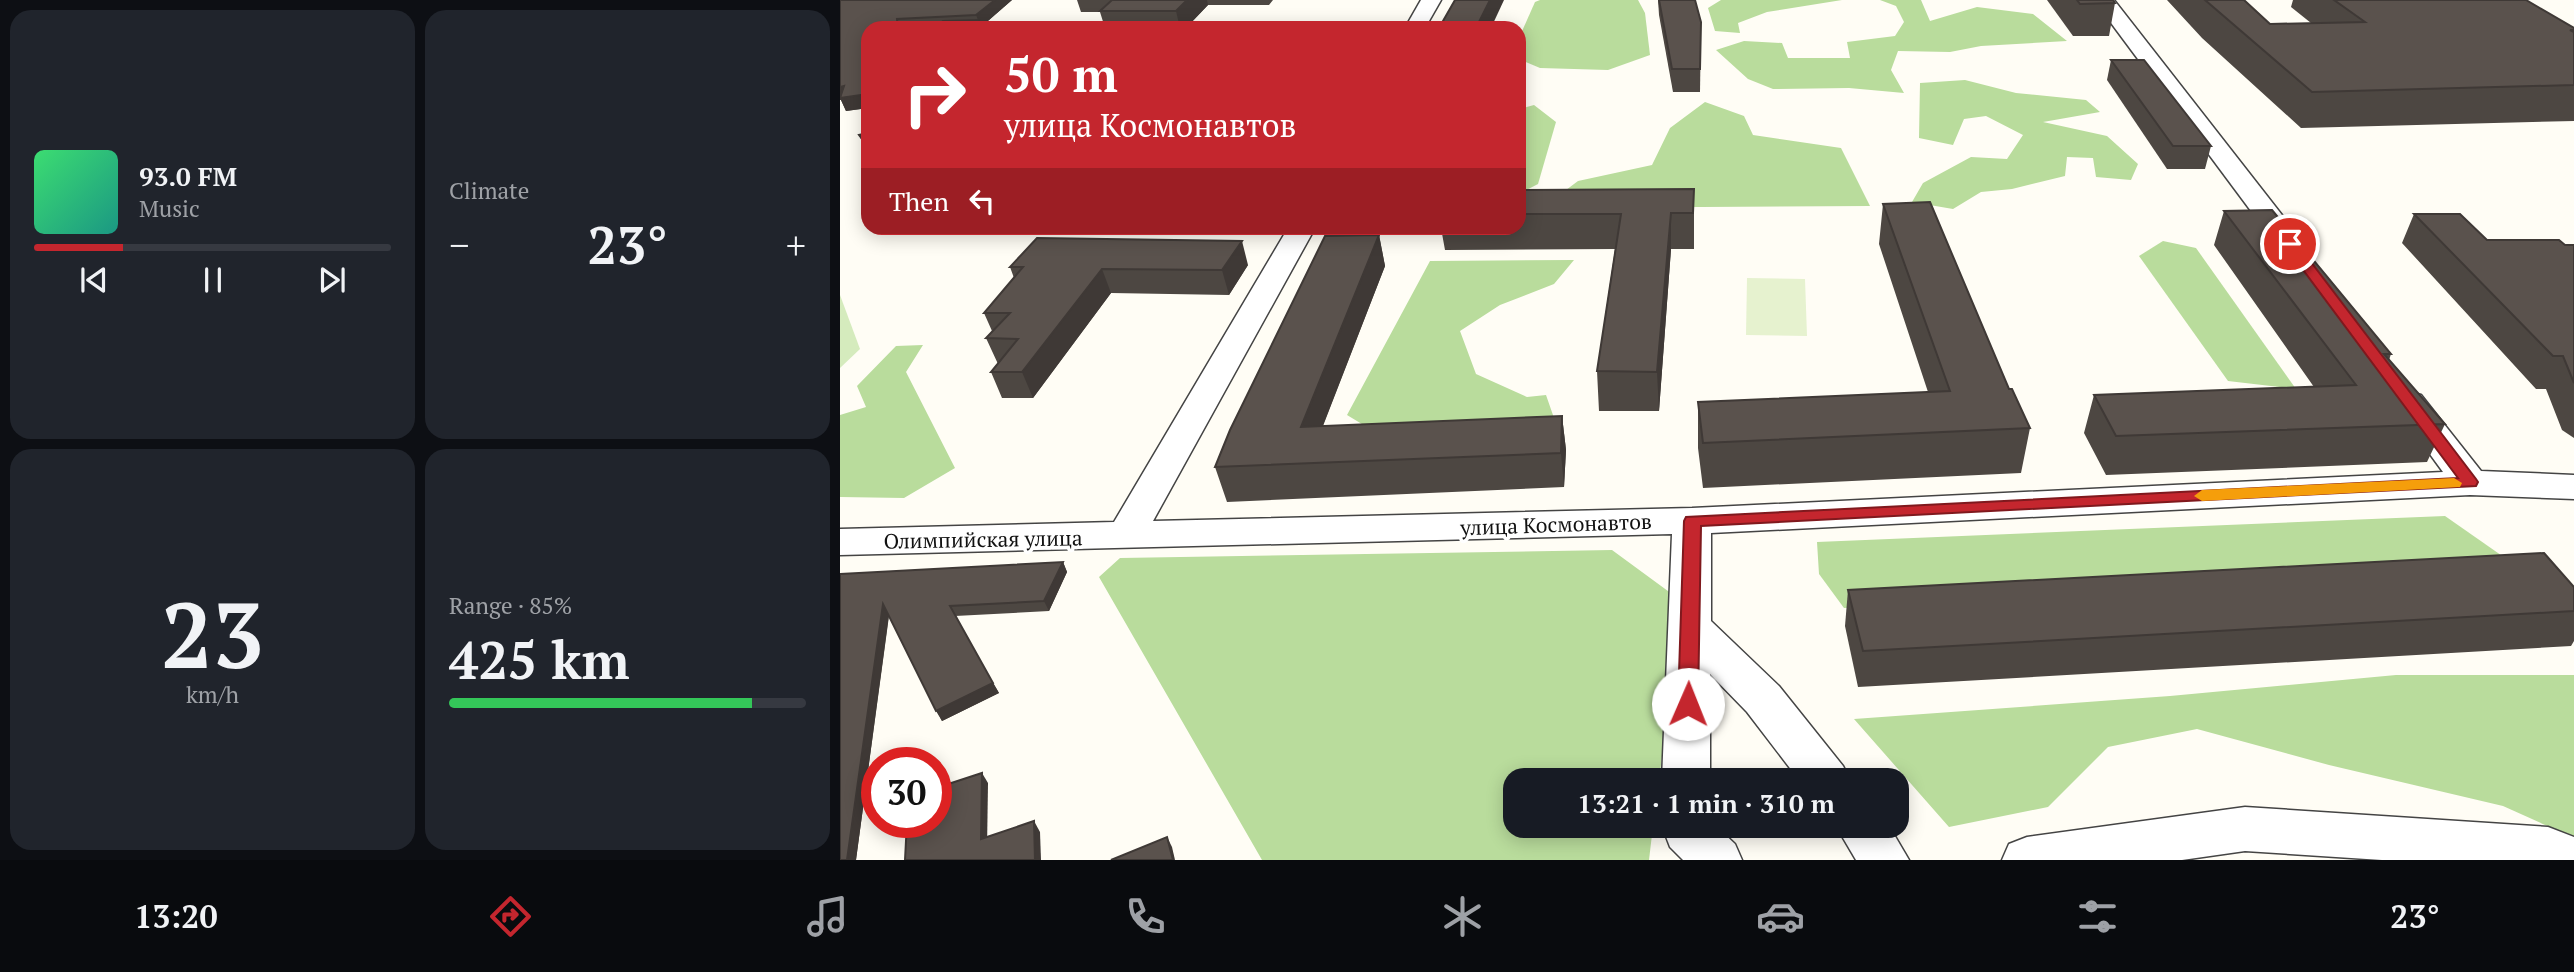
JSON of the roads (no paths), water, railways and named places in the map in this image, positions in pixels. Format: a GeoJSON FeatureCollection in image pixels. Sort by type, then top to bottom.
{"type":"FeatureCollection","features":[{"type":"Feature","properties":{"kind":"street"},"geometry":{"type":"LineString","coordinates":[[1419,21],[1431,0]]}},
{"type":"Feature","properties":{"kind":"street"},"geometry":{"type":"LineString","coordinates":[[2104,0],[2306,265]]}},
{"type":"Feature","properties":{"kind":"street"},"geometry":{"type":"LineString","coordinates":[[1125,537],[1297,235]]}},
{"type":"Feature","properties":{"kind":"street"},"geometry":{"type":"LineString","coordinates":[[2395,384],[2470,482]]}},
{"type":"Feature","properties":{"kind":"street","name":"улица Космонавтов"},"geometry":{"type":"LineString","coordinates":[[1125,537],[1692,521],[2470,482],[2574,487]]}},
{"type":"Feature","properties":{"kind":"street"},"geometry":{"type":"LineString","coordinates":[[1686,768],[1692,521]]}},
{"type":"Feature","properties":{"kind":"street","name":"Олимпийская улица"},"geometry":{"type":"LineString","coordinates":[[840,542],[1125,537]]}},
{"type":"Feature","properties":{"kind":"street"},"geometry":{"type":"LineString","coordinates":[[1690,627],[1763,699],[1817,768]]}},
{"type":"Feature","properties":{"kind":"street"},"geometry":{"type":"LineString","coordinates":[[2027,860],[2245,829],[2548,849],[2574,860]]}},
{"type":"Feature","properties":{"kind":"street"},"geometry":{"type":"LineString","coordinates":[[1869,838],[1884,860]]}}]}
